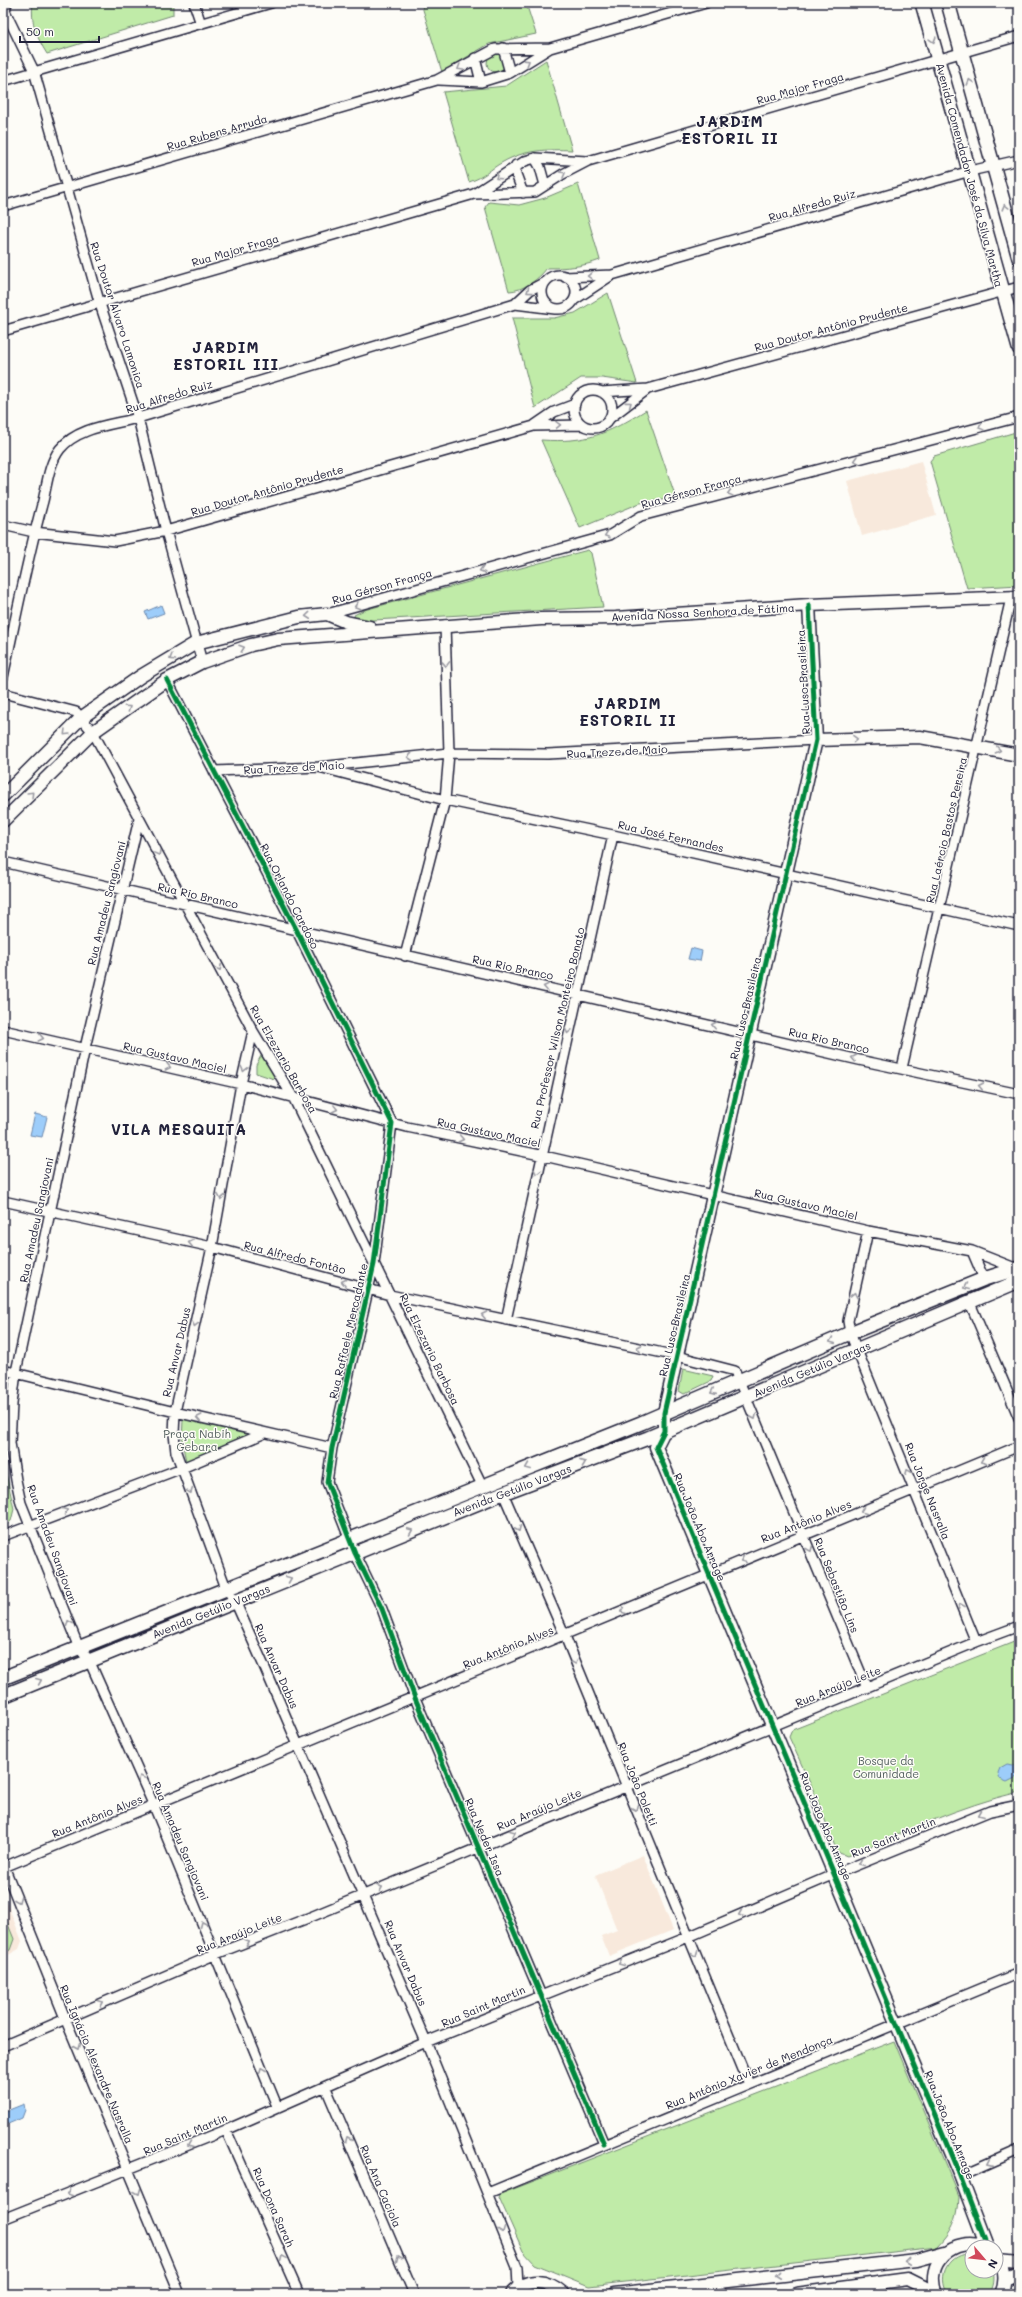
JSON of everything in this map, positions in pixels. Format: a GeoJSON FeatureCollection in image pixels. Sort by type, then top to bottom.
{"type":"FeatureCollection","features":[{"type":"Feature","properties":{"kind":"main road","name":"Avenida Comendador José da Silva Martha"},"geometry":{"type":"LineString","coordinates":[[922,3],[1019,348]]}},
{"type":"Feature","properties":{"kind":"main road"},"geometry":{"type":"LineString","coordinates":[[948,3],[1019,258]]}},
{"type":"Feature","properties":{"kind":"main road","name":"Avenida Getúlio Vargas"},"geometry":{"type":"LineString","coordinates":[[3,1678],[348,1538],[642,1423],[850,1333],[984,1279],[1018,1268]]}},
{"type":"Feature","properties":{"kind":"main road","name":"Avenida Getúlio Vargas"},"geometry":{"type":"LineString","coordinates":[[3,1696],[503,1493],[652,1443],[664,1431],[1019,1282]]}},
{"type":"Feature","properties":{"kind":"street"},"geometry":{"type":"LineString","coordinates":[[194,3],[201,24]]}},
{"type":"Feature","properties":{"kind":"street"},"geometry":{"type":"LineString","coordinates":[[3,80],[270,3]]}},
{"type":"Feature","properties":{"kind":"street","name":"Rua Rubens Arruda"},"geometry":{"type":"LineString","coordinates":[[437,80],[481,82],[510,73],[550,48],[706,3]]}},
{"type":"Feature","properties":{"kind":"street","name":"Rua Doutor Alvaro Lamonica"},"geometry":{"type":"LineString","coordinates":[[5,8],[34,71],[99,301],[138,418],[166,531],[202,662]]}},
{"type":"Feature","properties":{"kind":"street","name":"Rua Major Fraga"},"geometry":{"type":"LineString","coordinates":[[3,331],[99,301],[474,194],[536,192],[563,174],[588,161],[1019,36]]}},
{"type":"Feature","properties":{"kind":"street"},"geometry":{"type":"LineString","coordinates":[[503,48],[510,73]]}},
{"type":"Feature","properties":{"kind":"street","name":"Rua Rubens Arruda"},"geometry":{"type":"LineString","coordinates":[[3,206],[437,80],[488,51],[503,48],[550,48]]}},
{"type":"Feature","properties":{"kind":"street"},"geometry":{"type":"LineString","coordinates":[[474,58],[481,82]]}},
{"type":"Feature","properties":{"kind":"street"},"geometry":{"type":"LineString","coordinates":[[535,158],[540,167],[545,185]]}},
{"type":"Feature","properties":{"kind":"street","name":"Rua Major Fraga"},"geometry":{"type":"LineString","coordinates":[[474,194],[516,165],[535,158],[588,161]]}},
{"type":"Feature","properties":{"kind":"street","name":"Rua Alfredo Ruiz"},"geometry":{"type":"LineString","coordinates":[[515,304],[530,290],[555,276],[612,275],[970,171],[994,167],[1019,160]]}},
{"type":"Feature","properties":{"kind":"street"},"geometry":{"type":"LineString","coordinates":[[516,165],[517,178],[523,193]]}},
{"type":"Feature","properties":{"kind":"street","name":"Rua Alfredo Ruiz"},"geometry":{"type":"LineString","coordinates":[[3,677],[34,532],[53,461],[60,449],[73,438],[92,429],[138,418],[515,304],[555,309],[566,308],[574,300],[612,275]]}},
{"type":"Feature","properties":{"kind":"street"},"geometry":{"type":"LineString","coordinates":[[565,277],[570,280],[576,289],[574,300]]}},
{"type":"Feature","properties":{"kind":"street"},"geometry":{"type":"LineString","coordinates":[[545,282],[542,293],[543,298],[550,307],[555,309]]}},
{"type":"Feature","properties":{"kind":"street","name":"Rua Doutor Antônio Prudente"},"geometry":{"type":"LineString","coordinates":[[534,426],[554,412],[575,404],[583,393],[595,390],[601,392],[648,389],[1019,287]]}},
{"type":"Feature","properties":{"kind":"street","name":"Rua Doutor Antônio Prudente"},"geometry":{"type":"LineString","coordinates":[[3,525],[34,532],[115,541],[166,531],[534,426],[582,425],[588,428],[601,427],[610,418],[648,389]]}},
{"type":"Feature","properties":{"kind":"street"},"geometry":{"type":"LineString","coordinates":[[601,392],[610,400],[612,412],[610,418]]}},
{"type":"Feature","properties":{"kind":"street"},"geometry":{"type":"LineString","coordinates":[[575,404],[575,415],[582,425]]}},
{"type":"Feature","properties":{"kind":"street","name":"Rua Gérson França"},"geometry":{"type":"LineString","coordinates":[[330,615],[610,535],[641,516],[1019,417]]}},
{"type":"Feature","properties":{"kind":"street","name":"Avenida Nossa Senhora de Fátima"},"geometry":{"type":"LineString","coordinates":[[3,821],[93,732],[167,680],[202,662],[251,645],[278,639],[445,625],[540,619],[616,618],[809,605],[1015,598]]}},
{"type":"Feature","properties":{"kind":"street","name":"Rua Laércio Bastos Pereira"},"geometry":{"type":"LineString","coordinates":[[902,1068],[978,746],[1015,598]]}},
{"type":"Feature","properties":{"kind":"street","name":"Rua Luso-Brasileira"},"geometry":{"type":"LineString","coordinates":[[664,1413],[749,1034],[787,875],[816,740],[809,605]]}},
{"type":"Feature","properties":{"kind":"street"},"geometry":{"type":"LineString","coordinates":[[328,635],[330,615]]}},
{"type":"Feature","properties":{"kind":"street","name":"Avenida Nossa Senhora de Fátima"},"geometry":{"type":"LineString","coordinates":[[3,796],[81,718],[141,676],[196,643],[299,617],[330,615],[354,625],[387,630]]}},
{"type":"Feature","properties":{"kind":"street"},"geometry":{"type":"LineString","coordinates":[[405,956],[445,800],[449,753],[445,625]]}},
{"type":"Feature","properties":{"kind":"street","name":"Rua Orlando Cardoso"},"geometry":{"type":"LineString","coordinates":[[167,680],[297,931],[392,1123]]}},
{"type":"Feature","properties":{"kind":"street"},"geometry":{"type":"LineString","coordinates":[[3,693],[76,712],[81,718]]}},
{"type":"Feature","properties":{"kind":"street","name":"Rua Elzezario Barbosa"},"geometry":{"type":"LineString","coordinates":[[81,718],[93,732],[253,1031],[294,1099],[482,1485]]}},
{"type":"Feature","properties":{"kind":"street","name":"Rua Treze de Maio"},"geometry":{"type":"LineString","coordinates":[[214,771],[319,767],[449,753],[548,754],[816,740],[920,737],[978,746],[1019,755]]}},
{"type":"Feature","properties":{"kind":"street"},"geometry":{"type":"LineString","coordinates":[[366,778],[370,762]]}},
{"type":"Feature","properties":{"kind":"street","name":"Rua José Fernandes"},"geometry":{"type":"LineString","coordinates":[[319,767],[366,778],[445,800],[612,835],[1019,926]]}},
{"type":"Feature","properties":{"kind":"street","name":"Rua Amadeu Sangiovani"},"geometry":{"type":"LineString","coordinates":[[139,819],[121,890],[85,1048],[16,1372],[12,1404],[10,1443],[21,1503],[79,1648],[89,1660],[154,1806],[216,1954],[277,2106]]}},
{"type":"Feature","properties":{"kind":"street","name":"Rua Professor Wilson Monteiro Bonato"},"geometry":{"type":"LineString","coordinates":[[506,1320],[540,1155],[612,835]]}},
{"type":"Feature","properties":{"kind":"street","name":"Rua Rio Branco"},"geometry":{"type":"LineString","coordinates":[[3,862],[405,956],[577,993],[749,1034],[1019,1094]]}},
{"type":"Feature","properties":{"kind":"street","name":"Rua Gustavo Maciel"},"geometry":{"type":"LineString","coordinates":[[3,1030],[241,1084],[294,1099],[392,1123],[713,1194],[868,1231],[972,1251],[1018,1268]]}},
{"type":"Feature","properties":{"kind":"street","name":"Rua Anvar Dabus"},"geometry":{"type":"LineString","coordinates":[[253,1031],[241,1084],[212,1248],[175,1412],[174,1434],[176,1452],[226,1588],[235,1601],[364,1895],[488,2193],[517,2267],[514,2290]]}},
{"type":"Feature","properties":{"kind":"street","name":"Rua Raffaele Mercadante"},"geometry":{"type":"LineString","coordinates":[[348,1538],[327,1482],[332,1448],[374,1264],[392,1123]]}},
{"type":"Feature","properties":{"kind":"street","name":"Rua Alfredo Fontão"},"geometry":{"type":"LineString","coordinates":[[3,1201],[212,1248],[369,1288],[390,1295],[677,1356],[735,1371],[738,1381]]}},
{"type":"Feature","properties":{"kind":"street"},"geometry":{"type":"LineString","coordinates":[[850,1333],[848,1321],[868,1231]]}},
{"type":"Feature","properties":{"kind":"street"},"geometry":{"type":"LineString","coordinates":[[972,1251],[984,1279]]}},
{"type":"Feature","properties":{"kind":"street"},"geometry":{"type":"LineString","coordinates":[[970,1303],[1019,1418]]}},
{"type":"Feature","properties":{"kind":"street","name":"Rua Jorge Nasralla"},"geometry":{"type":"LineString","coordinates":[[850,1333],[915,1489],[976,1642]]}},
{"type":"Feature","properties":{"kind":"street"},"geometry":{"type":"LineString","coordinates":[[3,1370],[332,1448]]}},
{"type":"Feature","properties":{"kind":"street","name":"Rua Sebastião Lins"},"geometry":{"type":"LineString","coordinates":[[738,1381],[867,1688]]}},
{"type":"Feature","properties":{"kind":"street"},"geometry":{"type":"LineString","coordinates":[[664,1413],[664,1431]]}},
{"type":"Feature","properties":{"kind":"street","name":"Rua João Abo Arrage"},"geometry":{"type":"LineString","coordinates":[[642,1423],[709,1574],[835,1874],[960,2176],[983,2239]]}},
{"type":"Feature","properties":{"kind":"street"},"geometry":{"type":"LineString","coordinates":[[3,1536],[182,1468],[265,1432]]}},
{"type":"Feature","properties":{"kind":"street","name":"Rua Antônio Alves"},"geometry":{"type":"LineString","coordinates":[[4,1866],[154,1806],[415,1698],[709,1574],[1019,1446]]}},
{"type":"Feature","properties":{"kind":"street","name":"Rua João Poletti"},"geometry":{"type":"LineString","coordinates":[[503,1493],[564,1636],[749,2084]]}},
{"type":"Feature","properties":{"kind":"street","name":"Rua Neder Issa"},"geometry":{"type":"LineString","coordinates":[[348,1538],[382,1609],[415,1698],[604,2144]]}},
{"type":"Feature","properties":{"kind":"street","name":"Rua Araújo Leite"},"geometry":{"type":"LineString","coordinates":[[3,2046],[216,1954],[364,1895],[626,1785],[867,1688],[976,1642],[1019,1626]]}},
{"type":"Feature","properties":{"kind":"street","name":"Rua Saint Martin"},"geometry":{"type":"LineString","coordinates":[[3,2219],[226,2130],[277,2106],[326,2088],[426,2042],[541,1994],[688,1936],[835,1874],[990,1811],[1019,1805]]}},
{"type":"Feature","properties":{"kind":"street","name":"Rua Ignácio Alexandre Nasralla"},"geometry":{"type":"LineString","coordinates":[[4,1866],[65,2018],[180,2294]]}},
{"type":"Feature","properties":{"kind":"street","name":"Rua Antônio Xavier de Mendonça"},"geometry":{"type":"LineString","coordinates":[[488,2193],[1019,1973]]}},
{"type":"Feature","properties":{"kind":"street","name":"Rua Ana Caciola"},"geometry":{"type":"LineString","coordinates":[[326,2088],[414,2294]]}},
{"type":"Feature","properties":{"kind":"street","name":"Rua Dona Sarah"},"geometry":{"type":"LineString","coordinates":[[226,2130],[299,2294]]}},
{"type":"Feature","properties":{"kind":"street"},"geometry":{"type":"LineString","coordinates":[[960,2176],[1019,2150]]}},
{"type":"Feature","properties":{"kind":"street"},"geometry":{"type":"LineString","coordinates":[[614,2294],[916,2260],[945,2252],[954,2246],[964,2243]]}},
{"type":"Feature","properties":{"kind":"street"},"geometry":{"type":"LineString","coordinates":[[936,2293],[934,2271],[938,2261],[945,2252]]}},
{"type":"Feature","properties":{"kind":"street"},"geometry":{"type":"LineString","coordinates":[[1004,2259],[1019,2262]]}},
{"type":"Feature","properties":{"kind":"street"},"geometry":{"type":"LineString","coordinates":[[1003,2290],[1019,2274]]}},
{"type":"Feature","properties":{"kind":"street"},"geometry":{"type":"LineString","coordinates":[[1003,2290],[1004,2279]]}},
{"type":"Feature","properties":{"kind":"street"},"geometry":{"type":"LineString","coordinates":[[796,2294],[908,2280],[936,2293]]}},
{"type":"Feature","properties":{"kind":"street"},"geometry":{"type":"LineString","coordinates":[[514,2290],[525,2283],[541,2281],[556,2286],[564,2294]]}},
{"type":"Feature","properties":{"kind":"shaded area"},"geometry":{"type":"Polygon","coordinates":[[[921,461],[936,515],[862,536],[847,481],[921,461]]]}},
{"type":"Feature","properties":{"kind":"shaded area"},"geometry":{"type":"Polygon","coordinates":[[[643,1855],[673,1930],[609,1956],[601,1936],[617,1930],[595,1875],[643,1855]]]}},
{"type":"Feature","properties":{"kind":"shaded area"},"geometry":{"type":"Polygon","coordinates":[[[3,1893],[22,1941],[19,1949],[3,1958],[3,1893]]]}},
{"type":"Feature","properties":{"kind":"green space"},"geometry":{"type":"Polygon","coordinates":[[[33,3],[173,3],[173,15],[47,54],[40,42],[33,23],[33,3]]]}},
{"type":"Feature","properties":{"kind":"green space"},"geometry":{"type":"Polygon","coordinates":[[[421,3],[526,3],[536,34],[489,44],[442,72],[421,3]]]}},
{"type":"Feature","properties":{"kind":"green space"},"geometry":{"type":"Polygon","coordinates":[[[496,54],[502,57],[505,63],[502,69],[496,72],[490,69],[487,63],[490,57],[496,54]]]}},
{"type":"Feature","properties":{"kind":"green space"},"geometry":{"type":"Polygon","coordinates":[[[546,60],[572,150],[545,150],[519,155],[503,162],[484,175],[469,182],[443,92],[506,86],[546,60]]]}},
{"type":"Feature","properties":{"kind":"green space"},"geometry":{"type":"Polygon","coordinates":[[[578,184],[600,260],[574,267],[547,268],[530,284],[520,289],[509,291],[485,207],[489,202],[519,205],[545,198],[578,184]]]}},
{"type":"Feature","properties":{"kind":"green space"},"geometry":{"type":"Polygon","coordinates":[[[608,293],[637,383],[602,378],[581,378],[535,408],[512,318],[554,318],[575,313],[608,293]]]}},
{"type":"Feature","properties":{"kind":"green space"},"geometry":{"type":"Polygon","coordinates":[[[646,410],[676,498],[640,503],[580,528],[541,440],[572,440],[596,435],[620,425],[646,410]]]}},
{"type":"Feature","properties":{"kind":"green space"},"geometry":{"type":"Polygon","coordinates":[[[1019,431],[1019,585],[967,588],[930,461],[934,456],[1019,431]]]}},
{"type":"Feature","properties":{"kind":"green space"},"geometry":{"type":"Polygon","coordinates":[[[588,550],[591,553],[603,607],[356,621],[354,615],[364,610],[588,550]]]}},
{"type":"Feature","properties":{"kind":"green space"},"geometry":{"type":"Polygon","coordinates":[[[262,1054],[276,1074],[274,1079],[256,1073],[256,1065],[262,1054]]]}},
{"type":"Feature","properties":{"kind":"green space"},"geometry":{"type":"Polygon","coordinates":[[[683,1369],[713,1376],[711,1381],[684,1394],[679,1391],[683,1369]]]}},
{"type":"Feature","properties":{"kind":"green space"},"geometry":{"type":"Polygon","coordinates":[[[3,1392],[7,1401],[3,1428],[3,1392]]]}},
{"type":"Feature","properties":{"kind":"green space","name":"Praça Nabih Gebara"},"geometry":{"type":"Polygon","coordinates":[[[183,1419],[249,1434],[186,1461],[182,1442],[183,1419]]]}},
{"type":"Feature","properties":{"kind":"green space"},"geometry":{"type":"Polygon","coordinates":[[[3,1460],[14,1509],[11,1521],[3,1527],[3,1460]]]}},
{"type":"Feature","properties":{"kind":"green space","name":"Bosque da Comunidade"},"geometry":{"type":"Polygon","coordinates":[[[1019,1640],[1019,1792],[953,1812],[847,1856],[837,1852],[816,1796],[789,1737],[792,1730],[1019,1640]]]}},
{"type":"Feature","properties":{"kind":"green space"},"geometry":{"type":"Polygon","coordinates":[[[3,1912],[14,1939],[10,1950],[3,1954],[3,1912]]]}},
{"type":"Feature","properties":{"kind":"green space"},"geometry":{"type":"Polygon","coordinates":[[[894,2041],[959,2197],[956,2219],[947,2236],[937,2247],[589,2286],[535,2264],[523,2251],[498,2195],[894,2041]]]}},
{"type":"Feature","properties":{"kind":"green space"},"geometry":{"type":"Polygon","coordinates":[[[964,2254],[964,2279],[994,2279],[992,2289],[989,2294],[949,2294],[944,2280],[945,2273],[948,2266],[957,2257],[964,2254]]]}},
{"type":"Feature","properties":{"kind":"green space"},"geometry":{"type":"Polygon","coordinates":[[[537,2289],[553,2294],[521,2294],[537,2289]]]}},
{"type":"Feature","properties":{"kind":"water"},"geometry":{"type":"Polygon","coordinates":[[[161,605],[164,613],[148,619],[145,612],[161,605]]]}},
{"type":"Feature","properties":{"kind":"water"},"geometry":{"type":"Polygon","coordinates":[[[691,948],[702,951],[700,961],[688,959],[691,948]]]}},
{"type":"Feature","properties":{"kind":"water"},"geometry":{"type":"Polygon","coordinates":[[[35,1114],[47,1117],[42,1137],[30,1135],[35,1114]]]}},
{"type":"Feature","properties":{"kind":"water"},"geometry":{"type":"Polygon","coordinates":[[[1007,1764],[1019,1766],[1019,1776],[1007,1782],[1000,1779],[998,1773],[1000,1768],[1007,1764]]]}},
{"type":"Feature","properties":{"kind":"water"},"geometry":{"type":"Polygon","coordinates":[[[24,2104],[25,2110],[22,2118],[8,2124],[4,2112],[24,2104]]]}},
{"type":"Feature","properties":{"kind":"cycle path"},"geometry":{"type":"LineString","coordinates":[[809,605],[816,740],[664,1413],[664,1431],[656,1447],[960,2176],[984,2239]]}},
{"type":"Feature","properties":{"kind":"cycle path"},"geometry":{"type":"LineString","coordinates":[[167,680],[297,931],[392,1123],[374,1264],[332,1448],[327,1482],[355,1553],[382,1609],[415,1698],[604,2144]]}},
{"type":"Feature","properties":{"kind":"district","name":"JARDIM ESTORIL II"},"geometry":{"type":"Point","coordinates":[730,130]}},
{"type":"Feature","properties":{"kind":"district","name":"JARDIM ESTORIL III"},"geometry":{"type":"Point","coordinates":[226,356]}},
{"type":"Feature","properties":{"kind":"district","name":"JARDIM ESTORIL II"},"geometry":{"type":"Point","coordinates":[628,712]}},
{"type":"Feature","properties":{"kind":"district","name":"VILA MESQUITA"},"geometry":{"type":"Point","coordinates":[179,1129]}}]}
